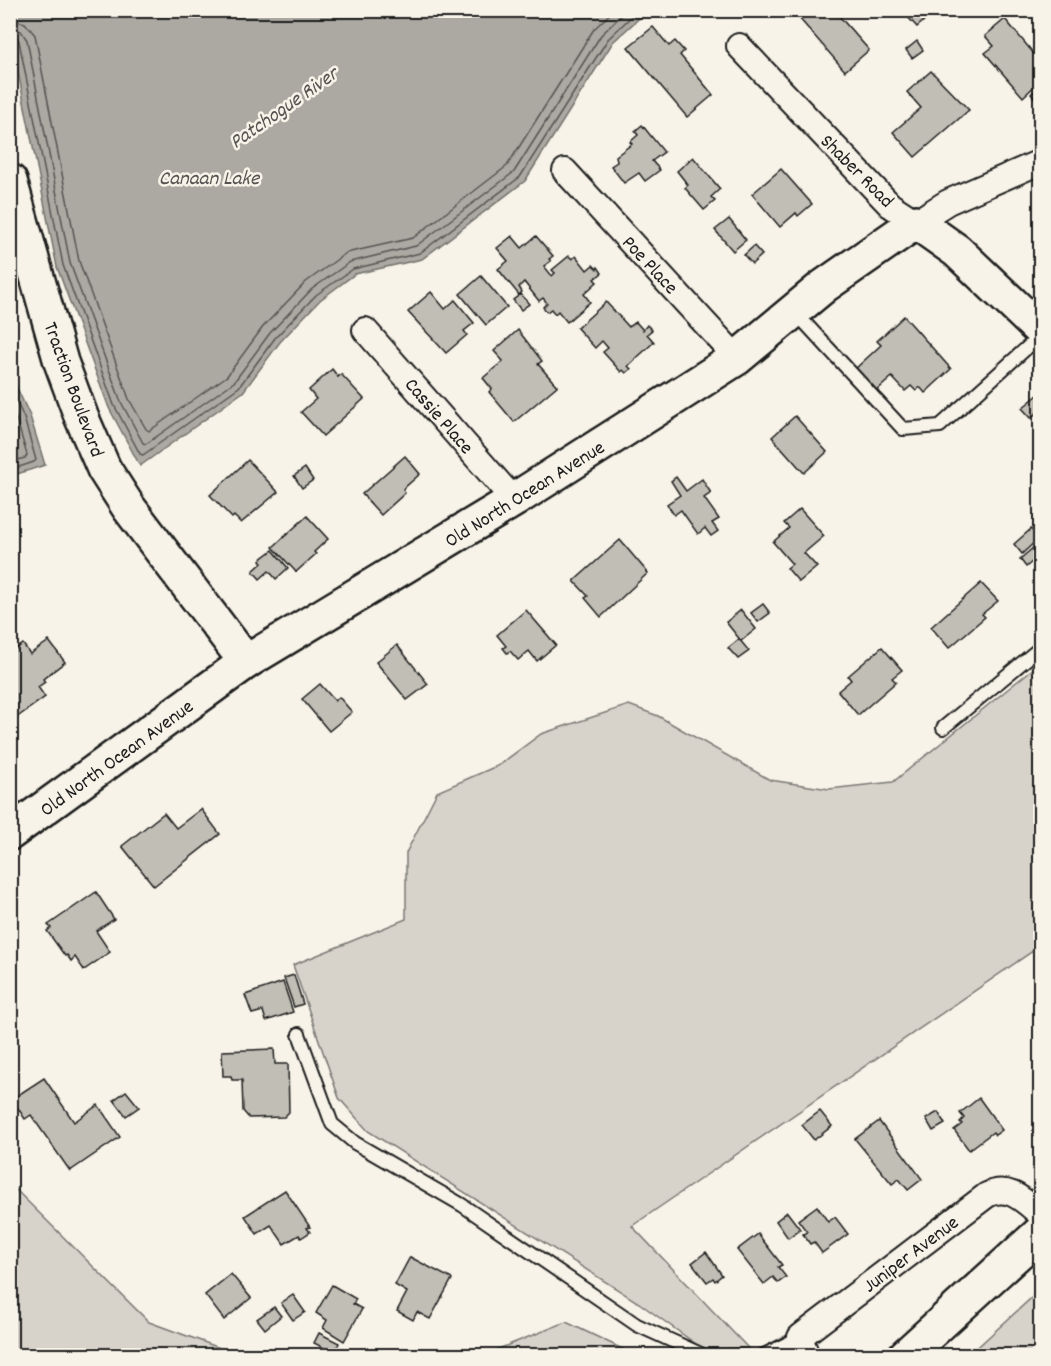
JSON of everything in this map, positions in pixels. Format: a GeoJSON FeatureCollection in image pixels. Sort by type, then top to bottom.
{"type":"FeatureCollection","features":[{"type":"Feature","properties":{"kind":"street","name":"Shaber Road"},"geometry":{"type":"LineString","coordinates":[[739,46],[890,205],[957,251],[1041,330]]}},
{"type":"Feature","properties":{"kind":"street","name":"Old North Ocean Avenue"},"geometry":{"type":"LineString","coordinates":[[10,833],[246,662],[514,500],[737,358],[824,286],[916,222],[948,202],[1041,162]]}},
{"type":"Feature","properties":{"kind":"street","name":"Poe Place"},"geometry":{"type":"LineString","coordinates":[[565,171],[737,358]]}},
{"type":"Feature","properties":{"kind":"street","name":"Traction Boulevard"},"geometry":{"type":"LineString","coordinates":[[10,182],[61,362],[104,469],[129,508],[246,662]]}},
{"type":"Feature","properties":{"kind":"street","name":"Cassie Place"},"geometry":{"type":"LineString","coordinates":[[365,330],[514,500]]}},
{"type":"Feature","properties":{"kind":"street","name":"Juniper Avenue"},"geometry":{"type":"LineString","coordinates":[[804,1346],[987,1195],[1004,1190],[1020,1198],[1041,1214]]}},
{"type":"Feature","properties":{"kind":"street"},"geometry":{"type":"LineString","coordinates":[[905,1356],[1041,1233]]}},
{"type":"Feature","properties":{"kind":"lane"},"geometry":{"type":"LineString","coordinates":[[794,310],[903,429],[940,426],[1041,336]]}},
{"type":"Feature","properties":{"kind":"lane"},"geometry":{"type":"LineString","coordinates":[[943,728],[1041,648]]}},
{"type":"Feature","properties":{"kind":"lane"},"geometry":{"type":"LineString","coordinates":[[299,1034],[332,1124],[355,1143],[462,1205],[637,1325],[705,1356]]}},
{"type":"Feature","properties":{"kind":"lane"},"geometry":{"type":"LineString","coordinates":[[762,1356],[804,1346]]}},
{"type":"Feature","properties":{"kind":"shaded area"},"geometry":{"type":"Polygon","coordinates":[[[1040,663],[1040,946],[632,1226],[748,1348],[703,1349],[639,1303],[368,1131],[339,1098],[293,965],[406,919],[406,853],[437,792],[499,765],[541,734],[629,705],[658,716],[770,780],[829,789],[893,782],[1040,663]]]}},
{"type":"Feature","properties":{"kind":"shaded area"},"geometry":{"type":"Polygon","coordinates":[[[10,1184],[149,1322],[239,1355],[11,1355],[10,1184]]]}},
{"type":"Feature","properties":{"kind":"shaded area"},"geometry":{"type":"Polygon","coordinates":[[[1040,1290],[1040,1355],[969,1355],[1040,1290]]]}},
{"type":"Feature","properties":{"kind":"shaded area"},"geometry":{"type":"Polygon","coordinates":[[[566,1322],[635,1355],[483,1355],[566,1322]]]}},
{"type":"Feature","properties":{"kind":"water","name":"Canaan Lake"},"geometry":{"type":"Polygon","coordinates":[[[10,11],[647,11],[613,42],[525,181],[422,259],[355,274],[320,300],[280,342],[243,392],[140,466],[109,408],[57,267],[19,77],[10,11]]]}},
{"type":"Feature","properties":{"kind":"water"},"geometry":{"type":"Polygon","coordinates":[[[10,373],[30,416],[45,465],[11,476],[10,373]]]}},
{"type":"Feature","properties":{"kind":"building"},"geometry":{"type":"Polygon","coordinates":[[[792,10],[846,10],[839,16],[869,50],[845,71],[792,10]]]}},
{"type":"Feature","properties":{"kind":"building"},"geometry":{"type":"Polygon","coordinates":[[[909,10],[919,10],[926,19],[917,27],[905,14],[909,10]]]}},
{"type":"Feature","properties":{"kind":"building"},"geometry":{"type":"Polygon","coordinates":[[[1005,19],[1040,61],[1040,81],[1023,97],[985,53],[994,46],[985,36],[1005,19]]]}},
{"type":"Feature","properties":{"kind":"building"},"geometry":{"type":"Polygon","coordinates":[[[653,27],[669,46],[675,41],[684,51],[680,55],[713,95],[687,117],[628,47],[653,27]]]}},
{"type":"Feature","properties":{"kind":"building"},"geometry":{"type":"Polygon","coordinates":[[[917,41],[923,50],[912,58],[906,50],[917,41]]]}},
{"type":"Feature","properties":{"kind":"building"},"geometry":{"type":"Polygon","coordinates":[[[931,71],[969,110],[915,157],[893,132],[921,108],[907,92],[931,71]]]}},
{"type":"Feature","properties":{"kind":"building"},"geometry":{"type":"Polygon","coordinates":[[[1040,86],[1040,100],[1038,102],[1031,94],[1040,86]]]}},
{"type":"Feature","properties":{"kind":"building"},"geometry":{"type":"Polygon","coordinates":[[[642,125],[664,152],[652,161],[660,170],[645,181],[639,173],[624,183],[611,166],[617,162],[616,156],[632,144],[630,142],[638,135],[635,131],[642,125]]]}},
{"type":"Feature","properties":{"kind":"building"},"geometry":{"type":"Polygon","coordinates":[[[693,157],[720,189],[711,197],[715,201],[704,210],[685,188],[688,185],[677,171],[693,157]]]}},
{"type":"Feature","properties":{"kind":"building"},"geometry":{"type":"Polygon","coordinates":[[[781,169],[812,204],[798,216],[796,213],[780,227],[752,194],[781,169]]]}},
{"type":"Feature","properties":{"kind":"building"},"geometry":{"type":"Polygon","coordinates":[[[729,219],[746,240],[733,251],[715,230],[729,219]]]}},
{"type":"Feature","properties":{"kind":"building"},"geometry":{"type":"Polygon","coordinates":[[[512,236],[522,248],[536,236],[553,256],[549,259],[551,261],[544,266],[552,276],[555,273],[552,270],[569,256],[572,259],[576,256],[587,270],[593,265],[597,269],[598,267],[602,273],[594,279],[597,282],[584,294],[590,302],[567,322],[558,311],[555,314],[551,309],[547,312],[543,307],[547,303],[543,298],[539,301],[524,282],[519,287],[522,292],[519,295],[498,269],[508,261],[497,248],[512,236]]]}},
{"type":"Feature","properties":{"kind":"building"},"geometry":{"type":"Polygon","coordinates":[[[754,246],[762,255],[752,264],[744,255],[754,246]]]}},
{"type":"Feature","properties":{"kind":"building"},"geometry":{"type":"Polygon","coordinates":[[[481,276],[507,307],[486,325],[460,294],[481,276]]]}},
{"type":"Feature","properties":{"kind":"building"},"geometry":{"type":"Polygon","coordinates":[[[431,292],[445,309],[455,300],[474,323],[464,331],[467,335],[446,353],[408,312],[431,292]]]}},
{"type":"Feature","properties":{"kind":"building"},"geometry":{"type":"Polygon","coordinates":[[[521,294],[529,304],[521,310],[513,300],[521,294]]]}},
{"type":"Feature","properties":{"kind":"building"},"geometry":{"type":"Polygon","coordinates":[[[606,302],[629,327],[636,322],[643,330],[647,325],[652,330],[647,334],[654,342],[628,366],[631,369],[626,373],[623,370],[621,372],[603,352],[608,348],[602,341],[595,348],[577,328],[606,302]]]}},
{"type":"Feature","properties":{"kind":"building"},"geometry":{"type":"Polygon","coordinates":[[[904,316],[951,369],[925,393],[920,387],[916,391],[911,386],[905,391],[892,377],[875,392],[855,369],[881,345],[877,341],[904,316]]]}},
{"type":"Feature","properties":{"kind":"building"},"geometry":{"type":"Polygon","coordinates":[[[518,330],[542,361],[538,364],[557,386],[514,422],[489,392],[492,389],[483,378],[503,361],[494,351],[518,330]]]}},
{"type":"Feature","properties":{"kind":"building"},"geometry":{"type":"Polygon","coordinates":[[[332,369],[338,377],[341,374],[364,399],[323,436],[301,412],[316,399],[309,390],[332,369]]]}},
{"type":"Feature","properties":{"kind":"building"},"geometry":{"type":"Polygon","coordinates":[[[1038,395],[1040,410],[1031,418],[1022,408],[1038,395]]]}},
{"type":"Feature","properties":{"kind":"building"},"geometry":{"type":"Polygon","coordinates":[[[795,416],[827,452],[804,473],[772,437],[795,416]]]}},
{"type":"Feature","properties":{"kind":"building"},"geometry":{"type":"Polygon","coordinates":[[[405,456],[420,474],[403,489],[405,493],[381,515],[362,494],[405,456]]]}},
{"type":"Feature","properties":{"kind":"building"},"geometry":{"type":"Polygon","coordinates":[[[248,460],[278,492],[241,523],[234,516],[232,518],[210,495],[248,460]]]}},
{"type":"Feature","properties":{"kind":"building"},"geometry":{"type":"Polygon","coordinates":[[[305,468],[313,480],[302,488],[294,476],[305,468]]]}},
{"type":"Feature","properties":{"kind":"building"},"geometry":{"type":"Polygon","coordinates":[[[676,477],[686,491],[702,479],[711,493],[704,498],[719,519],[712,523],[718,531],[711,536],[705,528],[698,534],[681,510],[674,515],[667,504],[680,495],[671,481],[676,477]]]}},
{"type":"Feature","properties":{"kind":"building"},"geometry":{"type":"Polygon","coordinates":[[[800,509],[824,536],[804,553],[817,567],[799,582],[787,568],[792,564],[773,542],[789,528],[784,523],[800,509]]]}},
{"type":"Feature","properties":{"kind":"building"},"geometry":{"type":"Polygon","coordinates":[[[307,516],[328,539],[314,552],[316,554],[296,572],[273,547],[307,516]]]}},
{"type":"Feature","properties":{"kind":"building"},"geometry":{"type":"Polygon","coordinates":[[[1031,529],[1039,538],[1022,554],[1014,544],[1031,529]]]}},
{"type":"Feature","properties":{"kind":"building"},"geometry":{"type":"Polygon","coordinates":[[[620,540],[648,573],[601,617],[585,598],[588,596],[574,581],[620,540]]]}},
{"type":"Feature","properties":{"kind":"building"},"geometry":{"type":"Polygon","coordinates":[[[1034,547],[1040,555],[1026,567],[1020,559],[1034,547]]]}},
{"type":"Feature","properties":{"kind":"building"},"geometry":{"type":"Polygon","coordinates":[[[273,550],[288,568],[276,579],[269,571],[260,579],[253,571],[262,563],[260,560],[273,550]]]}},
{"type":"Feature","properties":{"kind":"building"},"geometry":{"type":"Polygon","coordinates":[[[981,583],[998,601],[982,614],[985,617],[949,648],[931,627],[981,583]]]}},
{"type":"Feature","properties":{"kind":"building"},"geometry":{"type":"Polygon","coordinates":[[[763,604],[770,613],[758,622],[751,613],[763,604]]]}},
{"type":"Feature","properties":{"kind":"building"},"geometry":{"type":"Polygon","coordinates":[[[526,610],[556,645],[537,661],[529,651],[518,660],[510,651],[507,653],[503,648],[506,646],[497,635],[526,610]]]}},
{"type":"Feature","properties":{"kind":"building"},"geometry":{"type":"Polygon","coordinates":[[[741,610],[756,629],[741,641],[726,622],[741,610]]]}},
{"type":"Feature","properties":{"kind":"building"},"geometry":{"type":"Polygon","coordinates":[[[739,639],[749,651],[738,659],[728,648],[739,639]]]}},
{"type":"Feature","properties":{"kind":"building"},"geometry":{"type":"Polygon","coordinates":[[[49,641],[65,662],[43,679],[45,682],[38,687],[45,697],[16,718],[10,710],[10,647],[13,651],[23,644],[30,654],[49,641]]]}},
{"type":"Feature","properties":{"kind":"building"},"geometry":{"type":"Polygon","coordinates":[[[397,645],[428,684],[407,700],[376,662],[397,645]]]}},
{"type":"Feature","properties":{"kind":"building"},"geometry":{"type":"Polygon","coordinates":[[[882,647],[902,670],[892,678],[896,682],[858,715],[838,691],[851,680],[848,676],[882,647]]]}},
{"type":"Feature","properties":{"kind":"building"},"geometry":{"type":"Polygon","coordinates":[[[320,684],[335,701],[339,697],[352,712],[329,731],[302,699],[320,684]]]}},
{"type":"Feature","properties":{"kind":"building"},"geometry":{"type":"Polygon","coordinates":[[[201,809],[220,834],[154,886],[122,846],[164,813],[176,828],[201,809]]]}},
{"type":"Feature","properties":{"kind":"building"},"geometry":{"type":"Polygon","coordinates":[[[96,892],[114,919],[96,931],[110,952],[84,970],[75,957],[71,961],[67,955],[65,956],[47,931],[51,928],[48,925],[96,892]]]}},
{"type":"Feature","properties":{"kind":"building"},"geometry":{"type":"Polygon","coordinates":[[[294,975],[303,1004],[294,1007],[284,978],[294,975]]]}},
{"type":"Feature","properties":{"kind":"building"},"geometry":{"type":"Polygon","coordinates":[[[283,982],[293,1012],[266,1021],[263,1011],[252,1014],[245,995],[283,982]]]}},
{"type":"Feature","properties":{"kind":"building"},"geometry":{"type":"Polygon","coordinates":[[[274,1049],[275,1064],[288,1064],[289,1112],[284,1117],[249,1118],[243,1111],[242,1080],[232,1080],[231,1076],[223,1076],[222,1051],[274,1049]]]}},
{"type":"Feature","properties":{"kind":"building"},"geometry":{"type":"Polygon","coordinates":[[[44,1078],[74,1122],[98,1105],[120,1137],[70,1171],[31,1115],[25,1119],[12,1099],[44,1078]]]}},
{"type":"Feature","properties":{"kind":"building"},"geometry":{"type":"Polygon","coordinates":[[[126,1091],[139,1107],[126,1116],[114,1100],[126,1091]]]}},
{"type":"Feature","properties":{"kind":"building"},"geometry":{"type":"Polygon","coordinates":[[[979,1098],[1002,1130],[995,1135],[993,1132],[969,1150],[954,1130],[962,1124],[960,1122],[964,1118],[960,1113],[979,1098]]]}},
{"type":"Feature","properties":{"kind":"building"},"geometry":{"type":"Polygon","coordinates":[[[820,1111],[832,1126],[814,1140],[802,1125],[820,1111]]]}},
{"type":"Feature","properties":{"kind":"building"},"geometry":{"type":"Polygon","coordinates":[[[938,1112],[945,1124],[933,1131],[926,1119],[938,1112]]]}},
{"type":"Feature","properties":{"kind":"building"},"geometry":{"type":"Polygon","coordinates":[[[879,1121],[922,1179],[908,1190],[899,1179],[892,1184],[855,1139],[879,1121]]]}},
{"type":"Feature","properties":{"kind":"building"},"geometry":{"type":"Polygon","coordinates":[[[285,1190],[310,1227],[307,1228],[310,1232],[301,1238],[299,1235],[284,1244],[271,1225],[257,1234],[245,1216],[285,1190]]]}},
{"type":"Feature","properties":{"kind":"building"},"geometry":{"type":"Polygon","coordinates":[[[817,1206],[828,1222],[835,1217],[848,1234],[822,1253],[814,1242],[810,1244],[803,1234],[807,1232],[798,1220],[817,1206]]]}},
{"type":"Feature","properties":{"kind":"building"},"geometry":{"type":"Polygon","coordinates":[[[787,1212],[800,1229],[788,1238],[776,1221],[787,1212]]]}},
{"type":"Feature","properties":{"kind":"building"},"geometry":{"type":"Polygon","coordinates":[[[758,1234],[782,1265],[778,1267],[786,1277],[778,1283],[773,1277],[764,1284],[737,1250],[758,1234]]]}},
{"type":"Feature","properties":{"kind":"building"},"geometry":{"type":"Polygon","coordinates":[[[706,1252],[722,1275],[715,1281],[713,1278],[707,1282],[692,1263],[706,1252]]]}},
{"type":"Feature","properties":{"kind":"building"},"geometry":{"type":"Polygon","coordinates":[[[410,1257],[452,1279],[430,1319],[417,1312],[413,1320],[397,1311],[407,1292],[395,1285],[410,1257]]]}},
{"type":"Feature","properties":{"kind":"building"},"geometry":{"type":"Polygon","coordinates":[[[231,1274],[251,1298],[224,1320],[205,1295],[231,1274]]]}},
{"type":"Feature","properties":{"kind":"building"},"geometry":{"type":"Polygon","coordinates":[[[332,1285],[356,1299],[353,1304],[362,1309],[344,1341],[323,1328],[327,1320],[316,1313],[332,1285]]]}},
{"type":"Feature","properties":{"kind":"building"},"geometry":{"type":"Polygon","coordinates":[[[293,1295],[305,1312],[293,1320],[281,1303],[293,1295]]]}},
{"type":"Feature","properties":{"kind":"building"},"geometry":{"type":"Polygon","coordinates":[[[274,1307],[281,1316],[265,1329],[257,1319],[274,1307]]]}},
{"type":"Feature","properties":{"kind":"building"},"geometry":{"type":"Polygon","coordinates":[[[319,1333],[339,1343],[334,1353],[314,1343],[319,1333]]]}},
{"type":"Feature","properties":{"kind":"water label","name":"Patchogue River"},"geometry":{"type":"Point","coordinates":[283,107]}}]}
